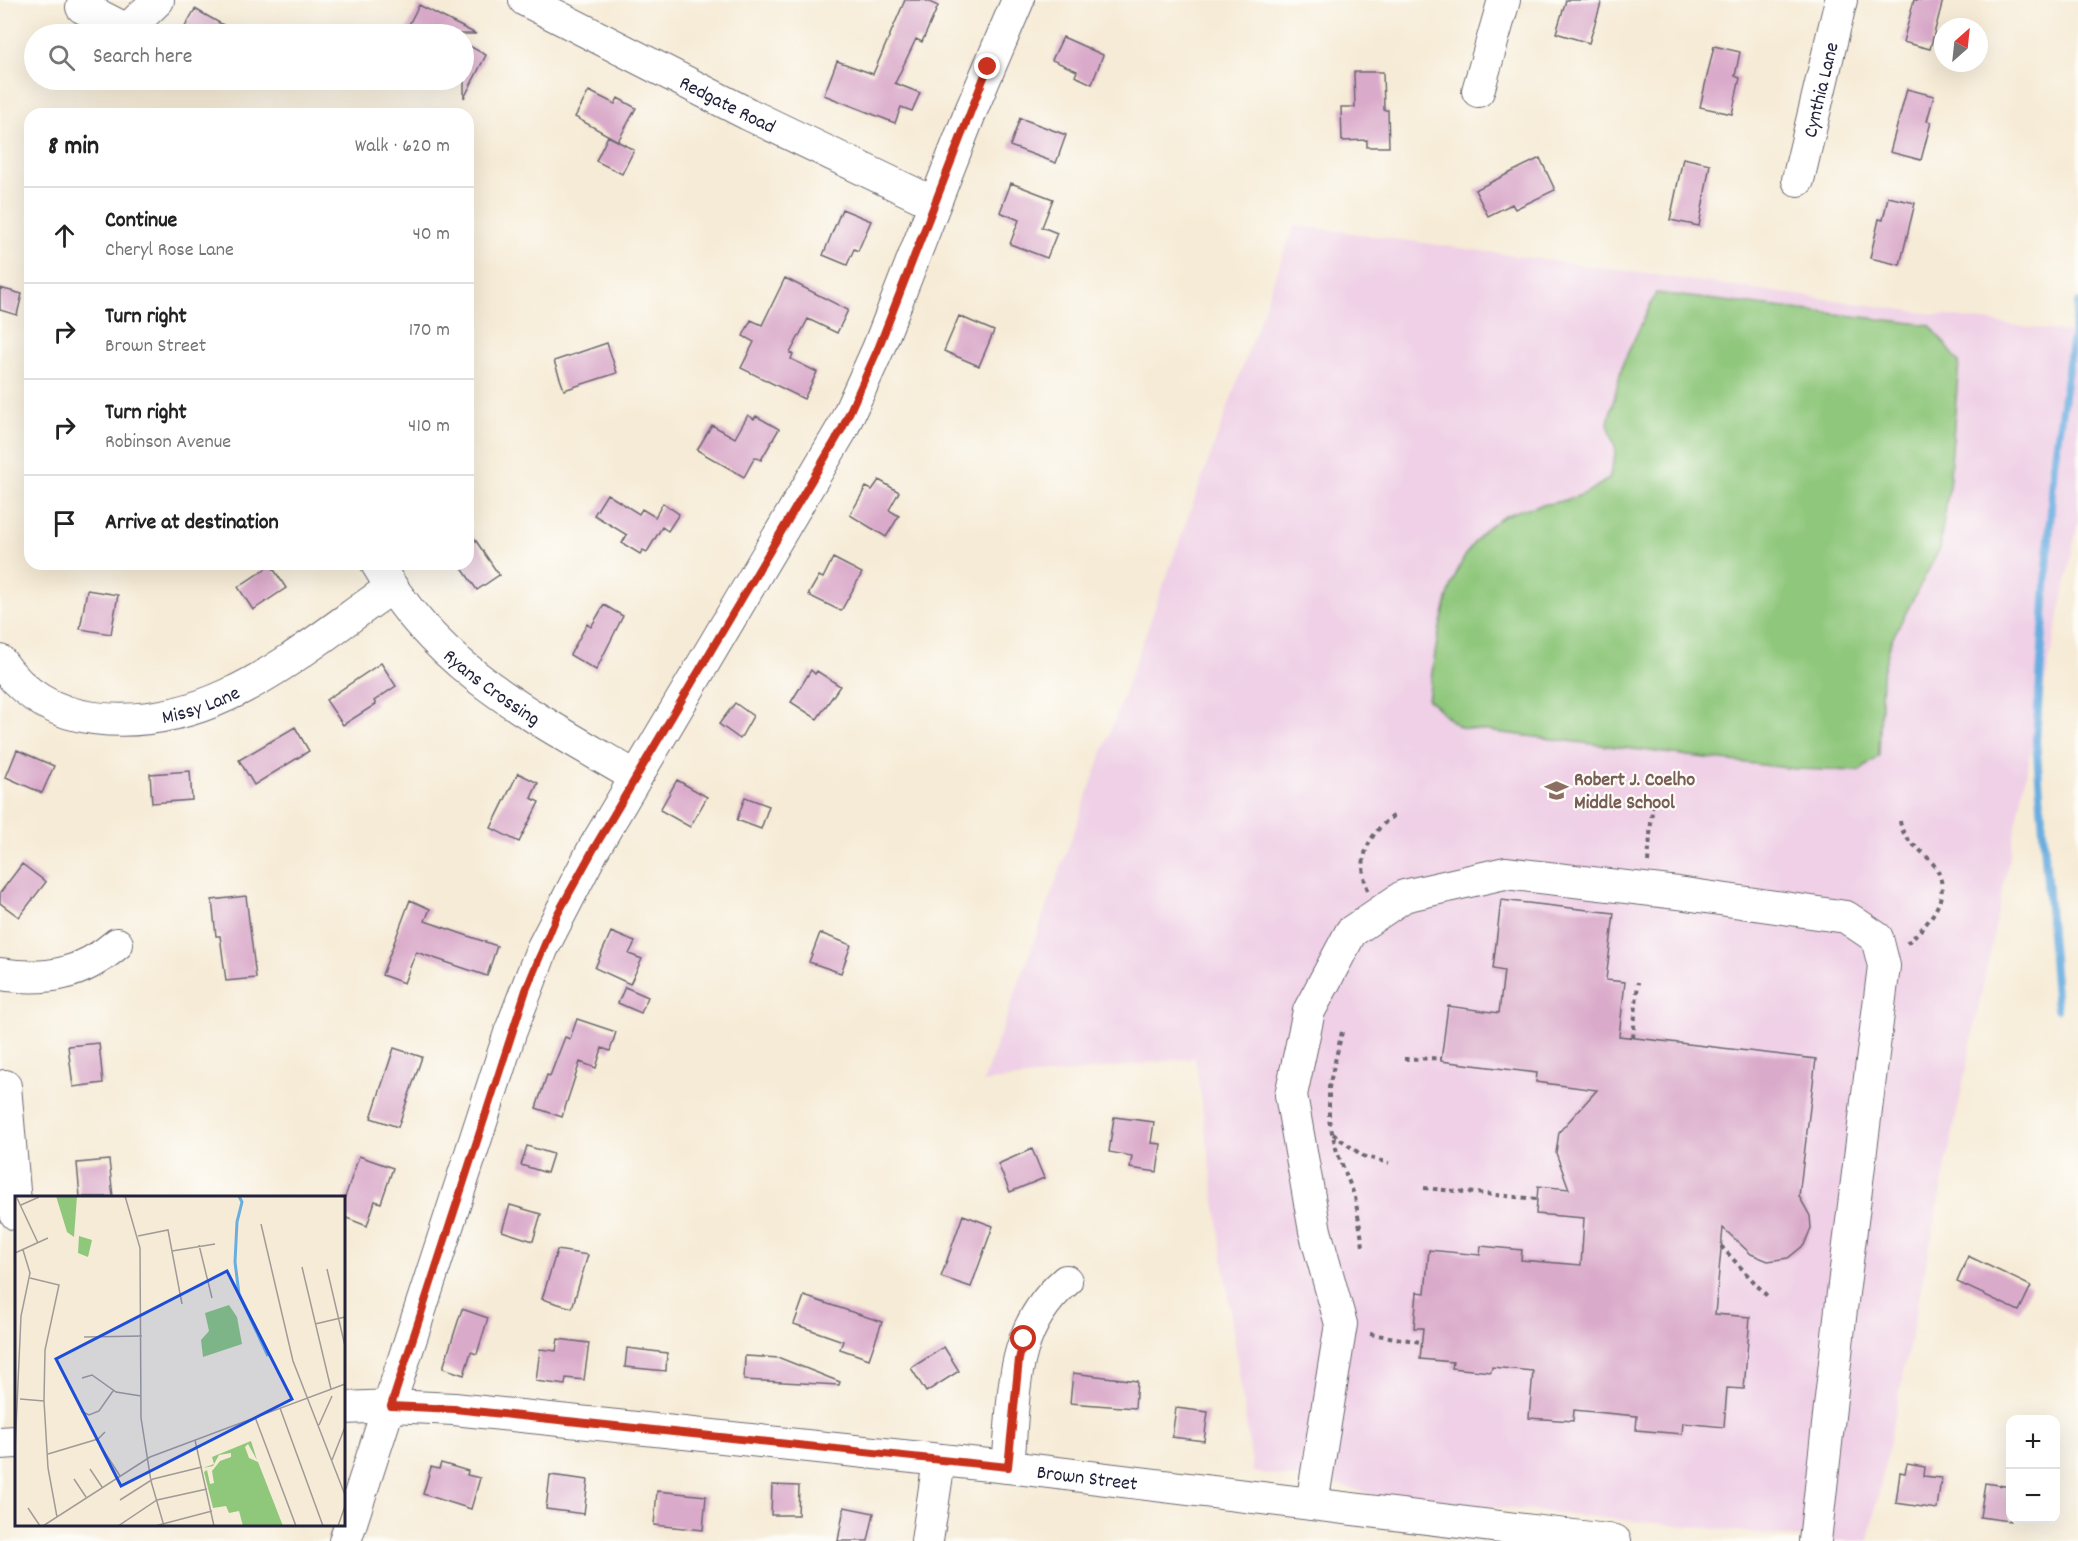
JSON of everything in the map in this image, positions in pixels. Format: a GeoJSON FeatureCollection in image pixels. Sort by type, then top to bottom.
{"type":"FeatureCollection","features":[{"type":"Feature","properties":{"kind":"street"},"geometry":{"type":"LineString","coordinates":[[133,24],[158,0]]}},
{"type":"Feature","properties":{"kind":"street","name":"Redgate Road"},"geometry":{"type":"LineString","coordinates":[[525,0],[748,114],[934,203]]}},
{"type":"Feature","properties":{"kind":"street"},"geometry":{"type":"LineString","coordinates":[[345,1541],[526,990],[568,894],[842,429],[878,349],[934,203],[1018,0]]}},
{"type":"Feature","properties":{"kind":"street"},"geometry":{"type":"LineString","coordinates":[[1478,91],[1504,0]]}},
{"type":"Feature","properties":{"kind":"street","name":"Cynthia Lane"},"geometry":{"type":"LineString","coordinates":[[1798,180],[1841,0]]}},
{"type":"Feature","properties":{"kind":"street"},"geometry":{"type":"LineString","coordinates":[[81,7],[115,24]]}},
{"type":"Feature","properties":{"kind":"street","name":"Ryans Crossing"},"geometry":{"type":"LineString","coordinates":[[384,576],[411,616],[467,671],[530,714],[636,777]]}},
{"type":"Feature","properties":{"kind":"street","name":"Missy Lane"},"geometry":{"type":"LineString","coordinates":[[0,661],[23,690],[61,711],[112,721],[158,719],[182,714],[238,690],[384,576]]}},
{"type":"Feature","properties":{"kind":"street"},"geometry":{"type":"LineString","coordinates":[[1312,1504],[1341,1324],[1315,1231],[1291,1095],[1310,1011],[1352,932],[1404,896],[1505,873],[1678,893],[1846,916],[1877,938],[1884,966],[1815,1541]]}},
{"type":"Feature","properties":{"kind":"street"},"geometry":{"type":"LineString","coordinates":[[0,974],[35,976],[78,971],[98,960],[117,944]]}},
{"type":"Feature","properties":{"kind":"street"},"geometry":{"type":"LineString","coordinates":[[5,1086],[15,1202]]}},
{"type":"Feature","properties":{"kind":"street"},"geometry":{"type":"LineString","coordinates":[[1008,1467],[1019,1359],[1024,1339],[1042,1305],[1066,1281]]}},
{"type":"Feature","properties":{"kind":"street","name":"Brown Street"},"geometry":{"type":"LineString","coordinates":[[345,1408],[391,1406],[454,1409],[1008,1467],[1615,1541]]}},
{"type":"Feature","properties":{"kind":"street"},"geometry":{"type":"LineString","coordinates":[[0,1443],[15,1442]]}},
{"type":"Feature","properties":{"kind":"street"},"geometry":{"type":"LineString","coordinates":[[927,1541],[939,1461]]}},
{"type":"Feature","properties":{"kind":"path"},"geometry":{"type":"LineString","coordinates":[[1647,871],[1653,796]]}},
{"type":"Feature","properties":{"kind":"path"},"geometry":{"type":"LineString","coordinates":[[1369,892],[1363,870],[1365,851],[1371,835],[1397,814]]}},
{"type":"Feature","properties":{"kind":"path"},"geometry":{"type":"LineString","coordinates":[[1900,821],[1902,834],[1932,861],[1941,883],[1939,906],[1935,916],[1901,949]]}},
{"type":"Feature","properties":{"kind":"path"},"geometry":{"type":"LineString","coordinates":[[1633,1038],[1638,982]]}},
{"type":"Feature","properties":{"kind":"path"},"geometry":{"type":"LineString","coordinates":[[1342,1032],[1329,1087],[1329,1120],[1355,1197],[1364,1246]]}},
{"type":"Feature","properties":{"kind":"path"},"geometry":{"type":"LineString","coordinates":[[1404,1059],[1441,1058]]}},
{"type":"Feature","properties":{"kind":"path"},"geometry":{"type":"LineString","coordinates":[[1333,1134],[1363,1156],[1389,1163]]}},
{"type":"Feature","properties":{"kind":"path"},"geometry":{"type":"LineString","coordinates":[[1424,1188],[1537,1199]]}},
{"type":"Feature","properties":{"kind":"path"},"geometry":{"type":"LineString","coordinates":[[1721,1246],[1767,1296]]}},
{"type":"Feature","properties":{"kind":"path"},"geometry":{"type":"LineString","coordinates":[[1370,1334],[1421,1342]]}},
{"type":"Feature","properties":{"kind":"shaded area","name":"Robert J. Coelho Middle School"},"geometry":{"type":"Polygon","coordinates":[[[1294,225],[2078,334],[2078,523],[1869,1541],[1834,1541],[1374,1495],[1327,1482],[1253,1472],[1195,1058],[983,1082],[1294,225]]]}},
{"type":"Feature","properties":{"kind":"green space"},"geometry":{"type":"Polygon","coordinates":[[[1656,293],[1930,325],[1959,362],[1949,488],[1939,550],[1891,641],[1882,676],[1879,756],[1860,771],[1795,769],[1463,728],[1428,700],[1436,649],[1449,593],[1460,566],[1474,543],[1491,525],[1514,512],[1573,498],[1609,479],[1616,451],[1608,423],[1623,363],[1656,293]]]}},
{"type":"Feature","properties":{"kind":"building"},"geometry":{"type":"Polygon","coordinates":[[[905,0],[925,0],[938,6],[922,42],[916,39],[895,83],[920,93],[912,111],[901,107],[895,123],[824,95],[837,61],[873,74],[905,0]]]}},
{"type":"Feature","properties":{"kind":"building"},"geometry":{"type":"Polygon","coordinates":[[[1566,0],[1602,0],[1589,43],[1556,33],[1566,0]]]}},
{"type":"Feature","properties":{"kind":"building"},"geometry":{"type":"Polygon","coordinates":[[[1914,0],[1943,0],[1938,18],[1934,18],[1934,34],[1930,49],[1903,42],[1914,0]]]}},
{"type":"Feature","properties":{"kind":"building"},"geometry":{"type":"Polygon","coordinates":[[[419,5],[456,24],[409,24],[419,5]]]}},
{"type":"Feature","properties":{"kind":"building"},"geometry":{"type":"Polygon","coordinates":[[[195,9],[221,24],[187,24],[195,9]]]}},
{"type":"Feature","properties":{"kind":"building"},"geometry":{"type":"Polygon","coordinates":[[[1063,37],[1103,55],[1092,84],[1075,76],[1077,71],[1052,60],[1063,37]]]}},
{"type":"Feature","properties":{"kind":"building"},"geometry":{"type":"Polygon","coordinates":[[[1714,46],[1740,52],[1735,76],[1740,78],[1732,114],[1700,107],[1714,46]]]}},
{"type":"Feature","properties":{"kind":"building"},"geometry":{"type":"Polygon","coordinates":[[[474,48],[486,55],[474,78],[474,48]]]}},
{"type":"Feature","properties":{"kind":"building"},"geometry":{"type":"Polygon","coordinates":[[[1354,72],[1383,72],[1384,110],[1388,110],[1389,147],[1367,147],[1367,140],[1342,141],[1341,107],[1355,107],[1354,72]]]}},
{"type":"Feature","properties":{"kind":"building"},"geometry":{"type":"Polygon","coordinates":[[[1907,89],[1934,96],[1927,121],[1931,122],[1921,160],[1890,152],[1907,89]]]}},
{"type":"Feature","properties":{"kind":"building"},"geometry":{"type":"Polygon","coordinates":[[[589,91],[615,104],[618,98],[636,108],[618,141],[575,117],[589,91]]]}},
{"type":"Feature","properties":{"kind":"building"},"geometry":{"type":"Polygon","coordinates":[[[1020,118],[1066,135],[1056,163],[1010,146],[1020,118]]]}},
{"type":"Feature","properties":{"kind":"building"},"geometry":{"type":"Polygon","coordinates":[[[608,136],[634,150],[622,174],[596,161],[608,136]]]}},
{"type":"Feature","properties":{"kind":"building"},"geometry":{"type":"Polygon","coordinates":[[[1540,158],[1555,190],[1515,209],[1512,204],[1488,216],[1475,190],[1540,158]]]}},
{"type":"Feature","properties":{"kind":"building"},"geometry":{"type":"Polygon","coordinates":[[[1683,158],[1710,164],[1699,226],[1670,220],[1683,158]]]}},
{"type":"Feature","properties":{"kind":"building"},"geometry":{"type":"Polygon","coordinates":[[[1011,183],[1053,199],[1042,227],[1057,233],[1047,258],[1010,244],[1019,220],[1000,212],[1011,183]]]}},
{"type":"Feature","properties":{"kind":"building"},"geometry":{"type":"Polygon","coordinates":[[[1888,197],[1915,203],[1900,265],[1870,258],[1879,219],[1883,220],[1888,197]]]}},
{"type":"Feature","properties":{"kind":"building"},"geometry":{"type":"Polygon","coordinates":[[[842,209],[871,221],[858,251],[854,249],[847,265],[823,255],[842,209]]]}},
{"type":"Feature","properties":{"kind":"building"},"geometry":{"type":"Polygon","coordinates":[[[785,278],[848,310],[837,333],[808,319],[790,353],[793,354],[791,359],[817,372],[804,399],[741,368],[754,342],[743,336],[751,320],[762,325],[785,278]]]}},
{"type":"Feature","properties":{"kind":"building"},"geometry":{"type":"Polygon","coordinates":[[[0,288],[22,294],[17,315],[0,310],[0,288]]]}},
{"type":"Feature","properties":{"kind":"building"},"geometry":{"type":"Polygon","coordinates":[[[959,316],[994,331],[979,366],[944,351],[959,316]]]}},
{"type":"Feature","properties":{"kind":"building"},"geometry":{"type":"Polygon","coordinates":[[[607,343],[617,373],[564,390],[554,361],[607,343]]]}},
{"type":"Feature","properties":{"kind":"building"},"geometry":{"type":"Polygon","coordinates":[[[748,415],[754,419],[756,416],[779,429],[761,460],[755,457],[744,477],[697,450],[712,425],[735,438],[748,415]]]}},
{"type":"Feature","properties":{"kind":"building"},"geometry":{"type":"Polygon","coordinates":[[[879,480],[899,492],[889,510],[899,516],[886,537],[850,515],[866,487],[872,490],[879,480]]]}},
{"type":"Feature","properties":{"kind":"building"},"geometry":{"type":"Polygon","coordinates":[[[607,494],[639,514],[642,509],[655,517],[663,503],[679,514],[668,531],[662,527],[647,552],[643,550],[640,554],[622,543],[627,535],[594,515],[607,494]]]}},
{"type":"Feature","properties":{"kind":"building"},"geometry":{"type":"Polygon","coordinates":[[[474,538],[499,575],[477,590],[463,570],[474,570],[474,538]]]}},
{"type":"Feature","properties":{"kind":"building"},"geometry":{"type":"Polygon","coordinates":[[[833,558],[862,573],[841,611],[808,595],[819,576],[823,578],[833,558]]]}},
{"type":"Feature","properties":{"kind":"building"},"geometry":{"type":"Polygon","coordinates":[[[264,570],[274,570],[286,588],[253,610],[238,587],[264,570]]]}},
{"type":"Feature","properties":{"kind":"building"},"geometry":{"type":"Polygon","coordinates":[[[87,590],[118,595],[111,634],[80,629],[87,590]]]}},
{"type":"Feature","properties":{"kind":"building"},"geometry":{"type":"Polygon","coordinates":[[[604,605],[623,616],[596,670],[570,655],[587,624],[591,627],[604,605]]]}},
{"type":"Feature","properties":{"kind":"building"},"geometry":{"type":"Polygon","coordinates":[[[381,663],[396,686],[374,701],[376,704],[343,725],[326,700],[381,663]]]}},
{"type":"Feature","properties":{"kind":"building"},"geometry":{"type":"Polygon","coordinates":[[[811,670],[815,674],[817,671],[840,686],[817,719],[791,702],[811,670]]]}},
{"type":"Feature","properties":{"kind":"building"},"geometry":{"type":"Polygon","coordinates":[[[735,703],[753,716],[740,739],[719,724],[735,703]]]}},
{"type":"Feature","properties":{"kind":"building"},"geometry":{"type":"Polygon","coordinates":[[[295,727],[309,751],[254,785],[239,760],[295,727]]]}},
{"type":"Feature","properties":{"kind":"building"},"geometry":{"type":"Polygon","coordinates":[[[17,750],[54,766],[42,793],[6,777],[17,750]]]}},
{"type":"Feature","properties":{"kind":"building"},"geometry":{"type":"Polygon","coordinates":[[[190,771],[192,800],[152,803],[150,774],[190,771]]]}},
{"type":"Feature","properties":{"kind":"building"},"geometry":{"type":"Polygon","coordinates":[[[518,773],[538,783],[531,798],[539,802],[519,842],[491,828],[518,773]]]}},
{"type":"Feature","properties":{"kind":"building"},"geometry":{"type":"Polygon","coordinates":[[[677,780],[707,797],[690,827],[660,810],[677,780]]]}},
{"type":"Feature","properties":{"kind":"building"},"geometry":{"type":"Polygon","coordinates":[[[745,797],[769,806],[761,829],[737,820],[745,797]]]}},
{"type":"Feature","properties":{"kind":"building"},"geometry":{"type":"Polygon","coordinates":[[[22,864],[46,882],[19,917],[0,903],[0,893],[22,864]]]}},
{"type":"Feature","properties":{"kind":"building"},"geometry":{"type":"Polygon","coordinates":[[[246,896],[256,978],[226,981],[220,936],[216,936],[212,900],[246,896]]]}},
{"type":"Feature","properties":{"kind":"building"},"geometry":{"type":"Polygon","coordinates":[[[410,900],[430,909],[425,921],[497,946],[487,976],[416,952],[404,983],[382,975],[410,900]]]}},
{"type":"Feature","properties":{"kind":"building"},"geometry":{"type":"Polygon","coordinates":[[[1501,900],[1614,913],[1606,980],[1625,982],[1619,1036],[1816,1059],[1799,1196],[1810,1216],[1811,1228],[1804,1245],[1788,1258],[1768,1261],[1751,1254],[1723,1228],[1715,1314],[1750,1317],[1744,1389],[1727,1388],[1724,1427],[1683,1423],[1682,1434],[1636,1430],[1637,1416],[1574,1410],[1573,1421],[1529,1418],[1533,1371],[1492,1367],[1491,1372],[1452,1368],[1453,1362],[1420,1359],[1423,1328],[1414,1328],[1417,1292],[1425,1293],[1429,1250],[1480,1255],[1481,1246],[1522,1250],[1521,1260],[1581,1265],[1584,1218],[1536,1214],[1538,1186],[1569,1189],[1556,1153],[1559,1132],[1597,1090],[1536,1082],[1537,1073],[1441,1061],[1448,1006],[1499,1013],[1504,971],[1493,969],[1501,900]]]}},
{"type":"Feature","properties":{"kind":"building"},"geometry":{"type":"Polygon","coordinates":[[[611,932],[635,942],[629,954],[642,959],[630,984],[595,968],[611,932]]]}},
{"type":"Feature","properties":{"kind":"building"},"geometry":{"type":"Polygon","coordinates":[[[820,933],[851,945],[841,973],[809,962],[820,933]]]}},
{"type":"Feature","properties":{"kind":"building"},"geometry":{"type":"Polygon","coordinates":[[[625,987],[648,997],[641,1013],[618,1003],[625,987]]]}},
{"type":"Feature","properties":{"kind":"building"},"geometry":{"type":"Polygon","coordinates":[[[577,1019],[616,1032],[610,1051],[602,1048],[596,1068],[580,1062],[562,1117],[536,1108],[547,1075],[550,1076],[565,1037],[570,1039],[577,1019]]]}},
{"type":"Feature","properties":{"kind":"building"},"geometry":{"type":"Polygon","coordinates":[[[99,1043],[103,1083],[73,1087],[68,1046],[99,1043]]]}},
{"type":"Feature","properties":{"kind":"building"},"geometry":{"type":"Polygon","coordinates":[[[394,1048],[422,1057],[398,1127],[371,1118],[394,1048]]]}},
{"type":"Feature","properties":{"kind":"building"},"geometry":{"type":"Polygon","coordinates":[[[1114,1117],[1154,1122],[1151,1143],[1161,1144],[1157,1172],[1130,1168],[1132,1156],[1109,1152],[1114,1117]]]}},
{"type":"Feature","properties":{"kind":"building"},"geometry":{"type":"Polygon","coordinates":[[[527,1146],[553,1154],[547,1173],[521,1165],[527,1146]]]}},
{"type":"Feature","properties":{"kind":"building"},"geometry":{"type":"Polygon","coordinates":[[[1032,1149],[1044,1178],[1010,1192],[998,1164],[1032,1149]]]}},
{"type":"Feature","properties":{"kind":"building"},"geometry":{"type":"Polygon","coordinates":[[[359,1156],[393,1168],[381,1203],[375,1201],[367,1226],[345,1217],[345,1197],[359,1156]]]}},
{"type":"Feature","properties":{"kind":"building"},"geometry":{"type":"Polygon","coordinates":[[[109,1160],[113,1196],[80,1196],[77,1163],[109,1160]]]}},
{"type":"Feature","properties":{"kind":"building"},"geometry":{"type":"Polygon","coordinates":[[[510,1205],[541,1214],[533,1241],[502,1231],[510,1205]]]}},
{"type":"Feature","properties":{"kind":"building"},"geometry":{"type":"Polygon","coordinates":[[[963,1215],[993,1226],[971,1287],[941,1277],[963,1215]]]}},
{"type":"Feature","properties":{"kind":"building"},"geometry":{"type":"Polygon","coordinates":[[[557,1250],[588,1255],[572,1308],[542,1299],[557,1250]]]}},
{"type":"Feature","properties":{"kind":"building"},"geometry":{"type":"Polygon","coordinates":[[[1968,1256],[2031,1286],[2019,1311],[1957,1282],[1968,1256]]]}},
{"type":"Feature","properties":{"kind":"building"},"geometry":{"type":"Polygon","coordinates":[[[804,1296],[882,1322],[869,1359],[840,1349],[843,1341],[794,1324],[804,1296]]]}},
{"type":"Feature","properties":{"kind":"building"},"geometry":{"type":"Polygon","coordinates":[[[462,1309],[488,1318],[477,1354],[471,1352],[464,1375],[443,1368],[462,1309]]]}},
{"type":"Feature","properties":{"kind":"building"},"geometry":{"type":"Polygon","coordinates":[[[558,1339],[589,1343],[584,1380],[566,1378],[565,1385],[536,1381],[540,1349],[556,1351],[558,1339]]]}},
{"type":"Feature","properties":{"kind":"building"},"geometry":{"type":"Polygon","coordinates":[[[944,1347],[959,1371],[926,1392],[911,1368],[944,1347]]]}},
{"type":"Feature","properties":{"kind":"building"},"geometry":{"type":"Polygon","coordinates":[[[627,1348],[667,1353],[666,1371],[625,1367],[627,1348]]]}},
{"type":"Feature","properties":{"kind":"building"},"geometry":{"type":"Polygon","coordinates":[[[745,1356],[780,1358],[840,1382],[839,1385],[744,1380],[745,1356]]]}},
{"type":"Feature","properties":{"kind":"building"},"geometry":{"type":"Polygon","coordinates":[[[1073,1373],[1137,1381],[1135,1408],[1070,1403],[1073,1373]]]}},
{"type":"Feature","properties":{"kind":"building"},"geometry":{"type":"Polygon","coordinates":[[[1176,1408],[1208,1412],[1204,1441],[1172,1437],[1176,1408]]]}},
{"type":"Feature","properties":{"kind":"building"},"geometry":{"type":"Polygon","coordinates":[[[441,1463],[468,1471],[467,1475],[480,1478],[471,1509],[423,1494],[431,1467],[439,1469],[441,1463]]]}},
{"type":"Feature","properties":{"kind":"building"},"geometry":{"type":"Polygon","coordinates":[[[1907,1464],[1925,1467],[1924,1476],[1941,1478],[1937,1509],[1896,1503],[1900,1472],[1905,1473],[1907,1464]]]}},
{"type":"Feature","properties":{"kind":"building"},"geometry":{"type":"Polygon","coordinates":[[[550,1475],[588,1480],[584,1514],[546,1509],[550,1475]]]}},
{"type":"Feature","properties":{"kind":"building"},"geometry":{"type":"Polygon","coordinates":[[[1985,1483],[2006,1486],[2006,1520],[1980,1517],[1985,1483]]]}},
{"type":"Feature","properties":{"kind":"building"},"geometry":{"type":"Polygon","coordinates":[[[772,1485],[799,1486],[798,1515],[771,1515],[772,1485]]]}},
{"type":"Feature","properties":{"kind":"building"},"geometry":{"type":"Polygon","coordinates":[[[657,1491],[706,1496],[703,1530],[654,1525],[657,1491]]]}},
{"type":"Feature","properties":{"kind":"building"},"geometry":{"type":"Polygon","coordinates":[[[844,1507],[874,1513],[868,1541],[838,1541],[844,1507]]]}},
{"type":"Feature","properties":{"kind":"waterway"},"geometry":{"type":"LineString","coordinates":[[2057,1009],[2036,741],[2054,463],[2078,303]]}},
{"type":"Feature","properties":{"kind":"place","name":"Robert J. Coelho Middle School"},"geometry":{"type":"Point","coordinates":[1556,790]}},
{"type":"Feature","properties":{"kind":"route"},"geometry":{"type":"LineString","coordinates":[[988,67],[878,349],[842,429],[823,465],[573,884],[557,915],[510,1033],[391,1406],[454,1409],[1008,1467],[1019,1359],[1024,1339]]}}]}
